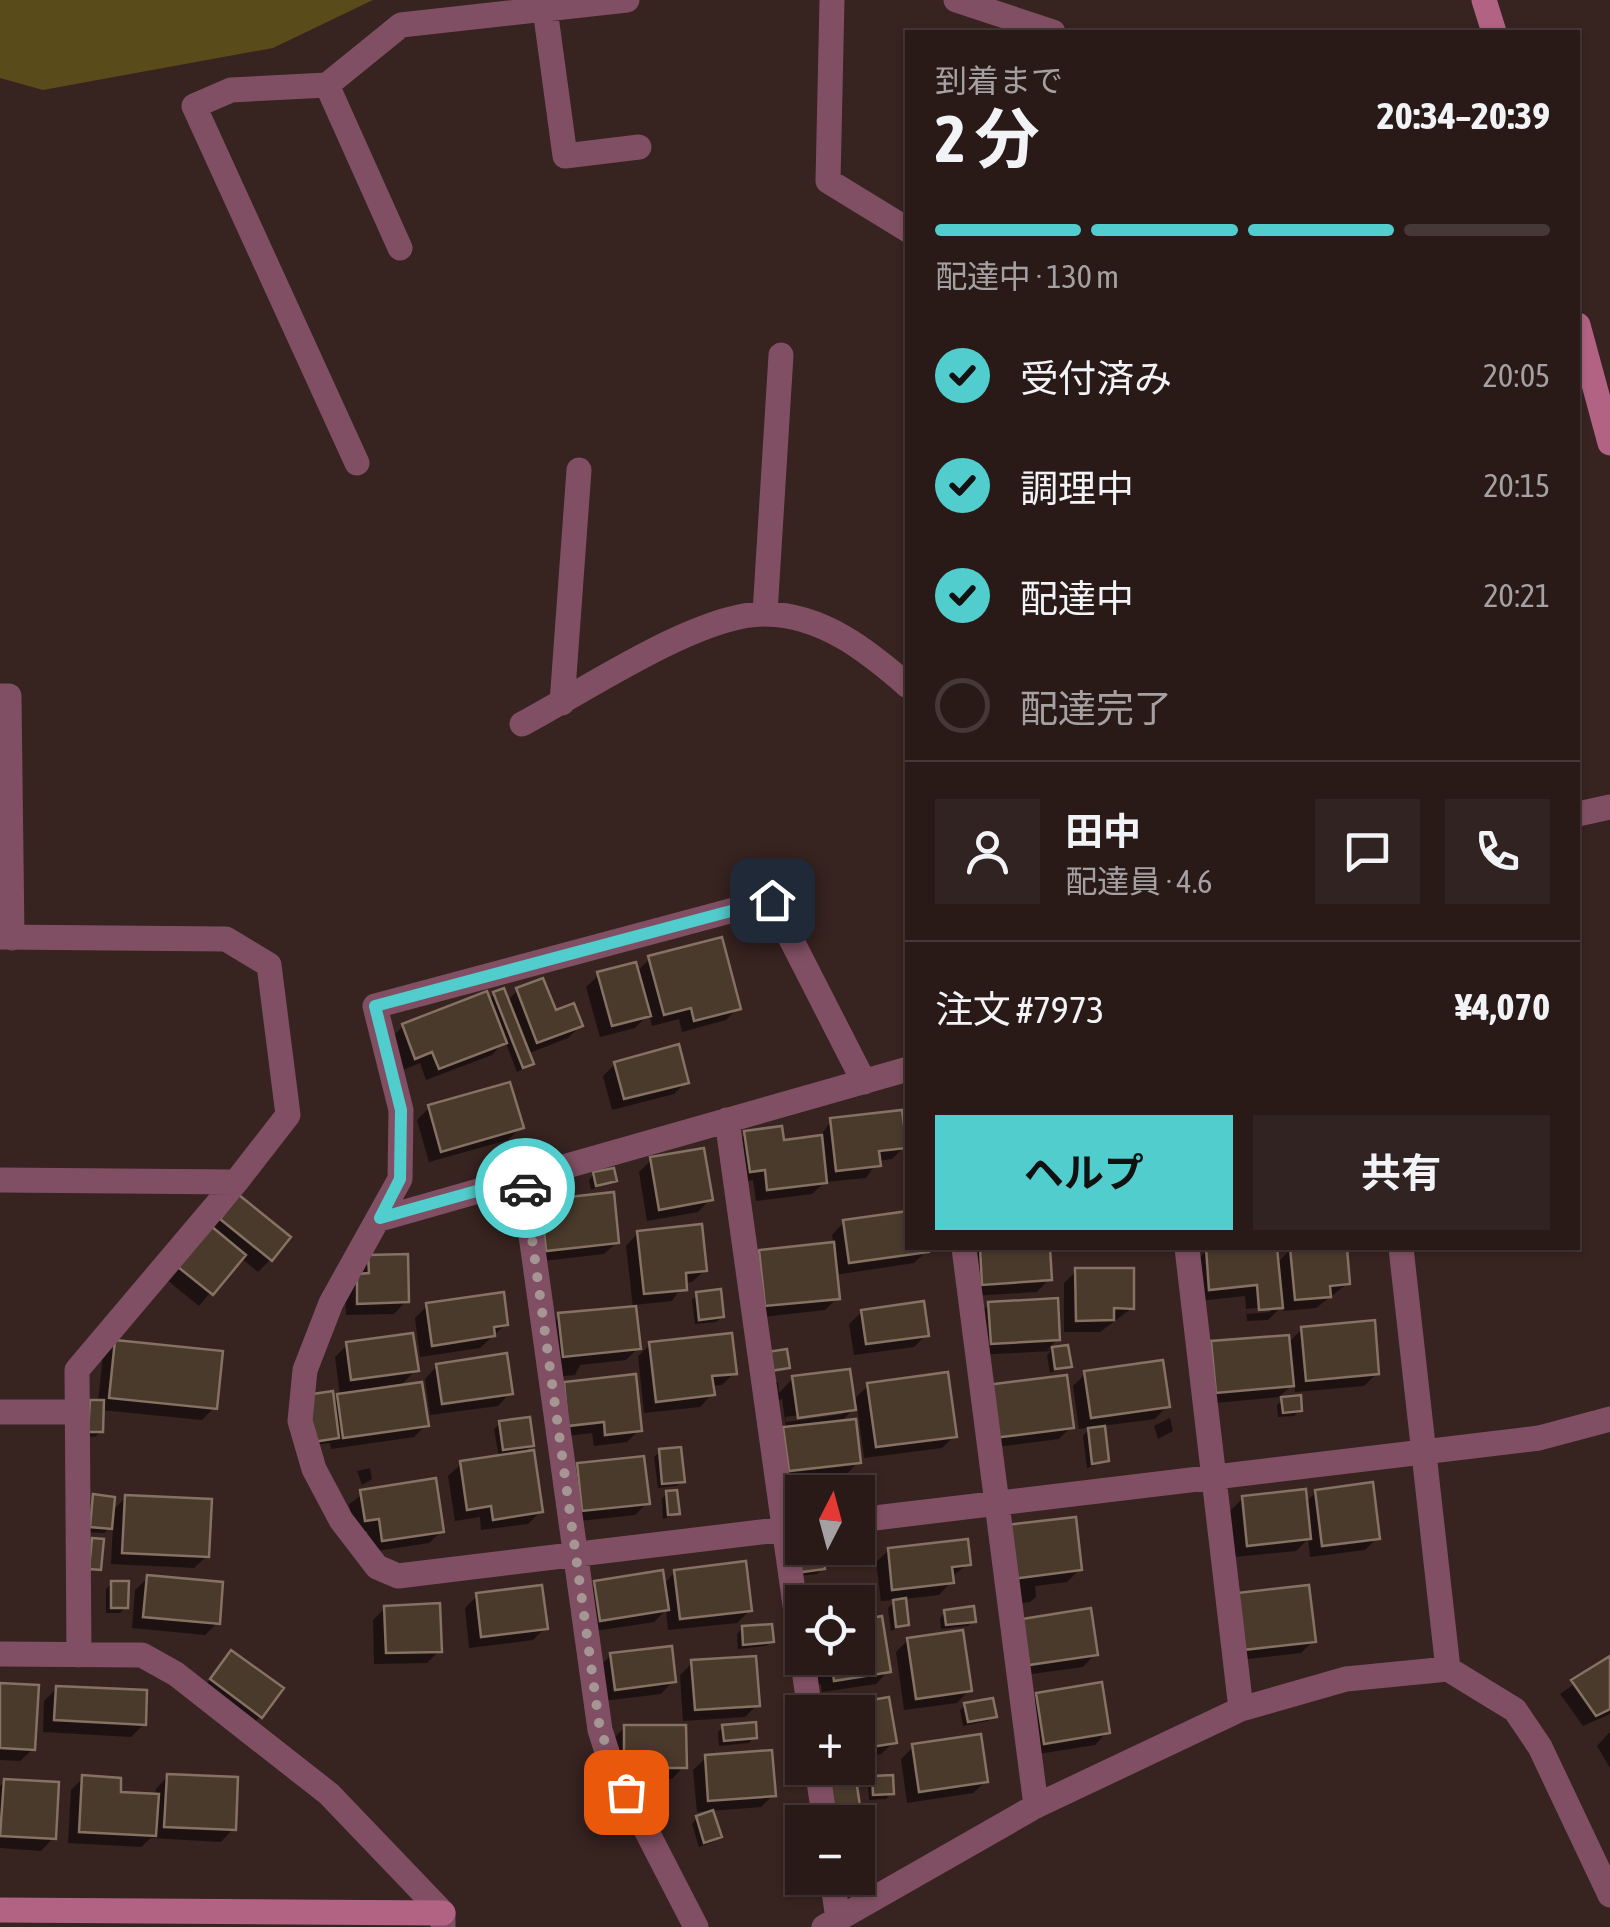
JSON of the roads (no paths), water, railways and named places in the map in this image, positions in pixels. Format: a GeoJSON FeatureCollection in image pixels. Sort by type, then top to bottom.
{"type":"FeatureCollection","features":[{"type":"Feature","properties":{"kind":"street"},"geometry":{"type":"LineString","coordinates":[[357,463],[194,106],[230,90],[327,85],[401,25],[627,0]]}},
{"type":"Feature","properties":{"kind":"street"},"geometry":{"type":"LineString","coordinates":[[832,0],[828,181],[905,228]]}},
{"type":"Feature","properties":{"kind":"street"},"geometry":{"type":"LineString","coordinates":[[956,0],[1047,30]]}},
{"type":"Feature","properties":{"kind":"street"},"geometry":{"type":"LineString","coordinates":[[1484,0],[1493,30]]}},
{"type":"Feature","properties":{"kind":"street"},"geometry":{"type":"LineString","coordinates":[[546,9],[565,156],[638,147]]}},
{"type":"Feature","properties":{"kind":"street"},"geometry":{"type":"LineString","coordinates":[[327,85],[400,248]]}},
{"type":"Feature","properties":{"kind":"street"},"geometry":{"type":"LineString","coordinates":[[1580,332],[1610,442]]}},
{"type":"Feature","properties":{"kind":"street"},"geometry":{"type":"LineString","coordinates":[[765,614],[780,355]]}},
{"type":"Feature","properties":{"kind":"street"},"geometry":{"type":"LineString","coordinates":[[562,703],[579,470]]}},
{"type":"Feature","properties":{"kind":"street"},"geometry":{"type":"LineString","coordinates":[[522,724],[709,624],[765,614],[807,620],[853,642],[905,684]]}},
{"type":"Feature","properties":{"kind":"street"},"geometry":{"type":"LineString","coordinates":[[0,696],[9,696],[6,938],[226,939],[269,965],[288,1115],[77,1370],[80,1655]]}},
{"type":"Feature","properties":{"kind":"street"},"geometry":{"type":"LineString","coordinates":[[1580,814],[1610,807]]}},
{"type":"Feature","properties":{"kind":"street"},"geometry":{"type":"LineString","coordinates":[[785,1529],[398,1576],[377,1567],[341,1520],[314,1469],[300,1421],[305,1370],[331,1303],[400,1179],[401,1110],[375,1006],[772,900],[864,1082]]}},
{"type":"Feature","properties":{"kind":"street"},"geometry":{"type":"LineString","coordinates":[[380,1218],[905,1071]]}},
{"type":"Feature","properties":{"kind":"street"},"geometry":{"type":"LineString","coordinates":[[728,1120],[785,1475]]}},
{"type":"Feature","properties":{"kind":"street"},"geometry":{"type":"LineString","coordinates":[[523,1178],[600,1730],[609,1758],[696,1927]]}},
{"type":"Feature","properties":{"kind":"street"},"geometry":{"type":"LineString","coordinates":[[0,1180],[236,1182]]}},
{"type":"Feature","properties":{"kind":"street"},"geometry":{"type":"LineString","coordinates":[[964,1250],[1036,1806]]}},
{"type":"Feature","properties":{"kind":"street"},"geometry":{"type":"LineString","coordinates":[[1187,1250],[1241,1709]]}},
{"type":"Feature","properties":{"kind":"street"},"geometry":{"type":"LineString","coordinates":[[1401,1250],[1448,1669]]}},
{"type":"Feature","properties":{"kind":"street"},"geometry":{"type":"LineString","coordinates":[[0,1412],[77,1412]]}},
{"type":"Feature","properties":{"kind":"street"},"geometry":{"type":"LineString","coordinates":[[875,1518],[1538,1438],[1610,1420]]}},
{"type":"Feature","properties":{"kind":"street"},"geometry":{"type":"LineString","coordinates":[[797,1565],[809,1695]]}},
{"type":"Feature","properties":{"kind":"street"},"geometry":{"type":"LineString","coordinates":[[0,1654],[142,1655],[176,1674],[329,1794],[443,1920]]}},
{"type":"Feature","properties":{"kind":"street"},"geometry":{"type":"LineString","coordinates":[[831,1923],[1036,1806],[1241,1709],[1346,1678],[1448,1669],[1515,1710],[1540,1747],[1610,1895]]}},
{"type":"Feature","properties":{"kind":"street"},"geometry":{"type":"LineString","coordinates":[[831,1923],[832,1895]]}},
{"type":"Feature","properties":{"kind":"street"},"geometry":{"type":"LineString","coordinates":[[0,1910],[152,1919],[443,1920]]}}]}
